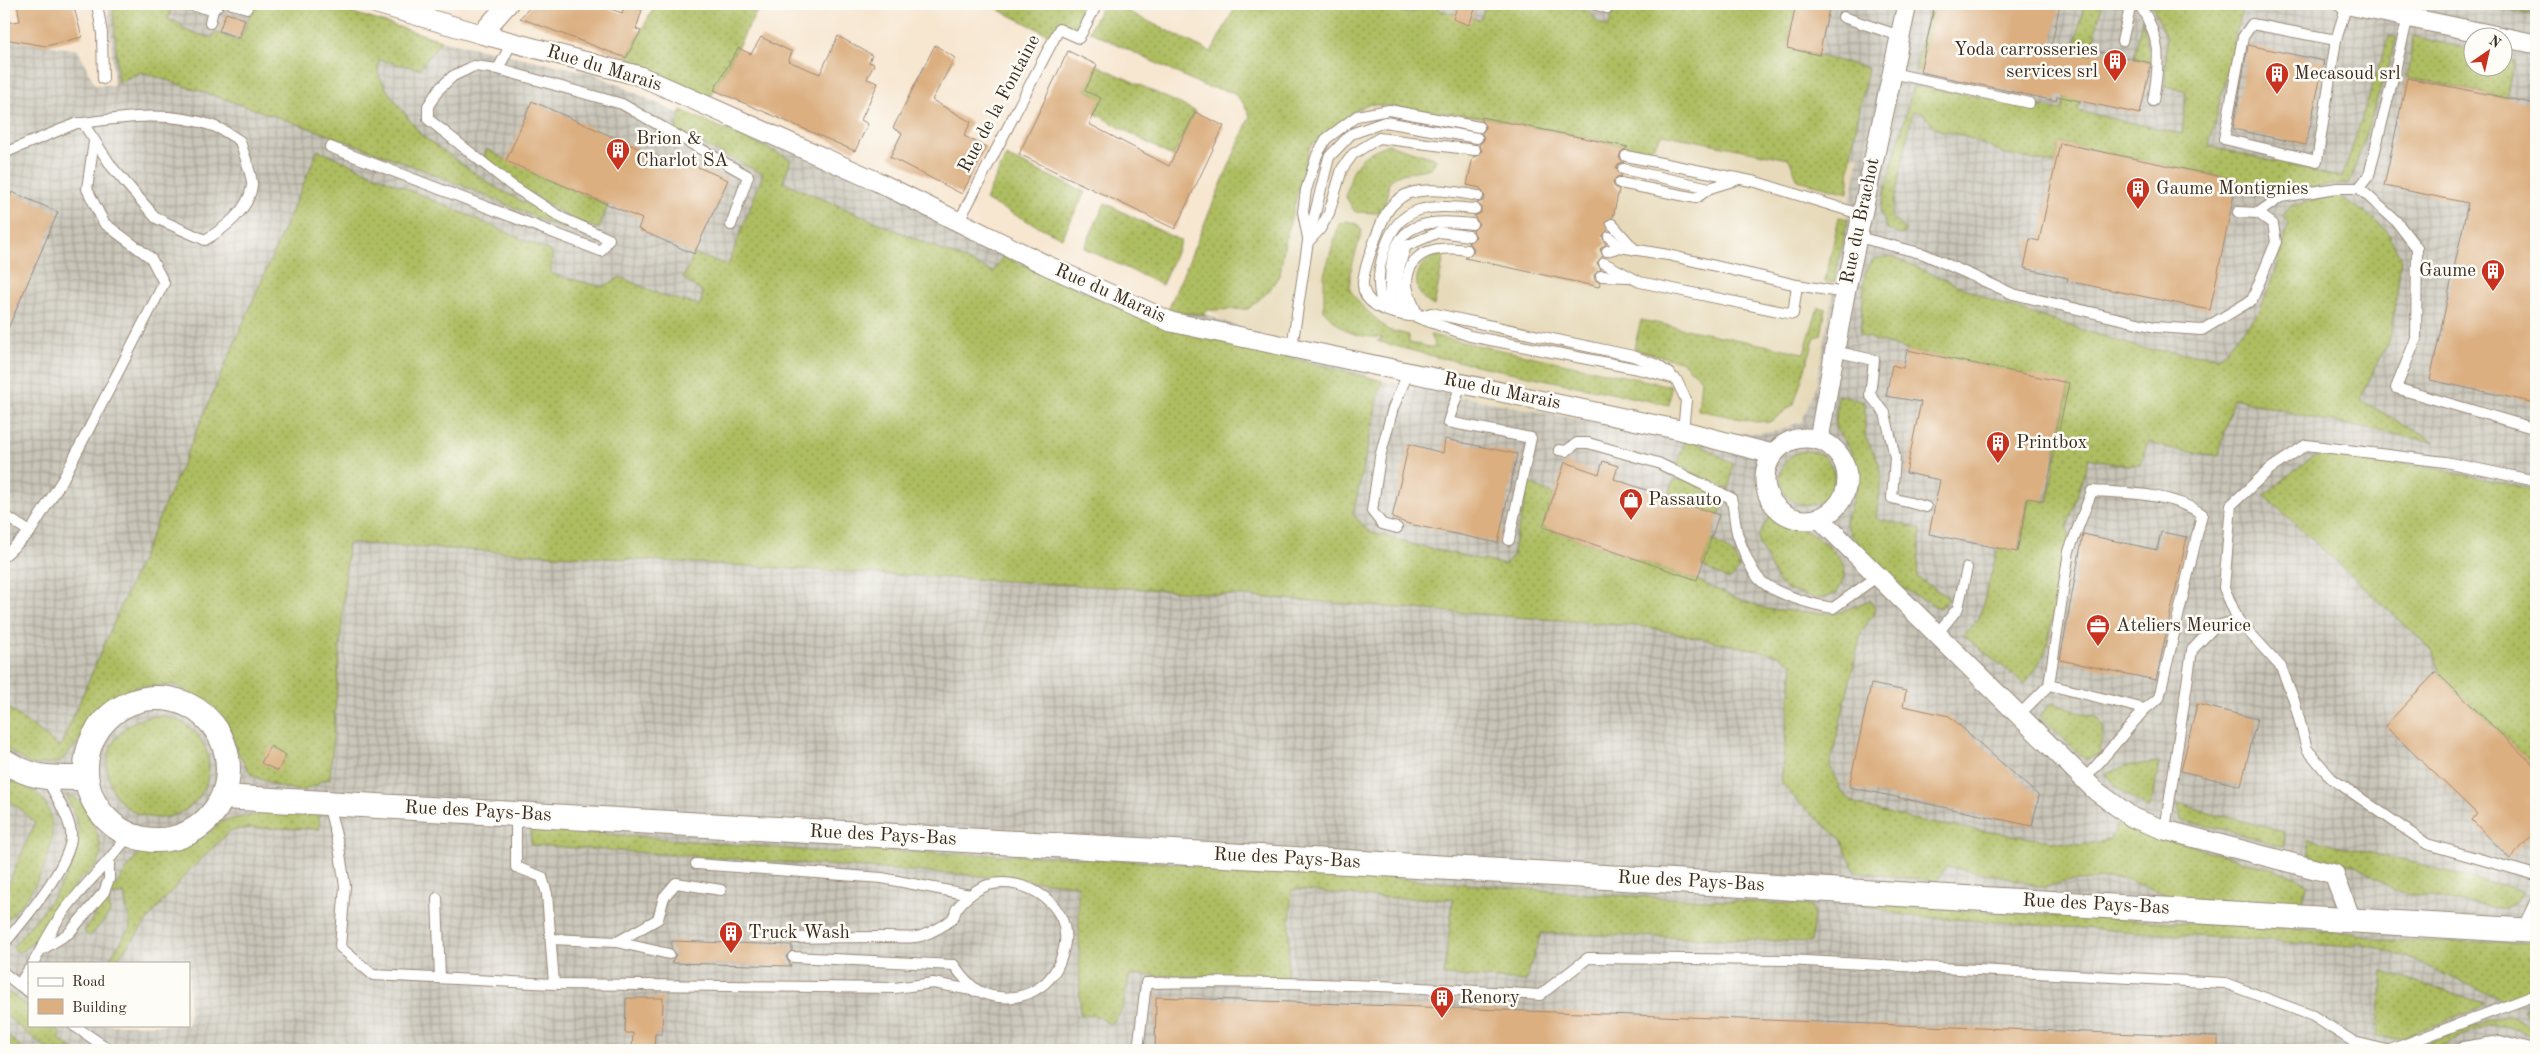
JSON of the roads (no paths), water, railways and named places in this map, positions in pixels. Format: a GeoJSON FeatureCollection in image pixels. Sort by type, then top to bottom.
{"type":"FeatureCollection","features":[{"type":"Feature","properties":{"kind":"street","name":"Rue du Marais"},"geometry":{"type":"LineString","coordinates":[[377,4],[640,76],[876,181],[958,222],[1171,322],[1683,431],[1772,454]]}},
{"type":"Feature","properties":{"kind":"street"},"geometry":{"type":"LineString","coordinates":[[481,34],[508,4]]}},
{"type":"Feature","properties":{"kind":"street","name":"Rue du Brachot"},"geometry":{"type":"LineString","coordinates":[[1818,439],[1845,292],[1907,4]]}},
{"type":"Feature","properties":{"kind":"street"},"geometry":{"type":"LineString","coordinates":[[2346,4],[2536,46]]}},
{"type":"Feature","properties":{"kind":"street"},"geometry":{"type":"LineString","coordinates":[[1796,438],[1818,439],[1829,444],[1838,452],[1848,473],[1844,496],[1834,509],[1820,518],[1795,519],[1774,505],[1765,483],[1766,470],[1772,454],[1786,443],[1796,438]]}},
{"type":"Feature","properties":{"kind":"street"},"geometry":{"type":"LineString","coordinates":[[1820,518],[2084,780],[2132,818],[2165,830],[2334,874],[2351,920]]}},
{"type":"Feature","properties":{"kind":"street"},"geometry":{"type":"LineString","coordinates":[[154,698],[178,701],[185,704],[199,712],[216,728],[226,750],[228,773],[223,797],[211,816],[194,830],[173,839],[151,840],[129,835],[108,821],[93,801],[86,778],[87,754],[95,732],[111,714],[131,702],[154,698]]}},
{"type":"Feature","properties":{"kind":"street"},"geometry":{"type":"LineString","coordinates":[[4,761],[24,773],[46,778],[86,778]]}},
{"type":"Feature","properties":{"kind":"street","name":"Rue des Pays-Bas"},"geometry":{"type":"LineString","coordinates":[[223,797],[2529,930]]}},
{"type":"Feature","properties":{"kind":"lane"},"geometry":{"type":"LineString","coordinates":[[97,4],[102,33],[103,79]]}},
{"type":"Feature","properties":{"kind":"lane"},"geometry":{"type":"LineString","coordinates":[[186,4],[216,6],[210,22]]}},
{"type":"Feature","properties":{"kind":"lane"},"geometry":{"type":"LineString","coordinates":[[232,4],[248,8]]}},
{"type":"Feature","properties":{"kind":"lane","name":"Rue de la Fontaine"},"geometry":{"type":"LineString","coordinates":[[958,222],[1060,29],[1079,38],[1097,4]]}},
{"type":"Feature","properties":{"kind":"lane"},"geometry":{"type":"LineString","coordinates":[[1594,4],[1607,8],[1608,4]]}},
{"type":"Feature","properties":{"kind":"lane"},"geometry":{"type":"LineString","coordinates":[[2122,41],[2131,4]]}},
{"type":"Feature","properties":{"kind":"lane"},"geometry":{"type":"LineString","coordinates":[[2139,4],[2152,23],[2158,50],[2153,101]]}},
{"type":"Feature","properties":{"kind":"lane"},"geometry":{"type":"LineString","coordinates":[[2336,40],[2252,24],[2243,37],[2224,139],[2317,161],[2336,40],[2346,4]]}},
{"type":"Feature","properties":{"kind":"lane"},"geometry":{"type":"LineString","coordinates":[[1843,17],[1900,36]]}},
{"type":"Feature","properties":{"kind":"lane"},"geometry":{"type":"LineString","coordinates":[[2359,188],[2368,175],[2408,17]]}},
{"type":"Feature","properties":{"kind":"lane"},"geometry":{"type":"LineString","coordinates":[[498,69],[512,42]]}},
{"type":"Feature","properties":{"kind":"lane"},"geometry":{"type":"LineString","coordinates":[[330,147],[601,251],[608,239],[562,218],[511,185],[428,119],[428,106],[439,89],[453,76],[474,66],[498,69],[622,104],[748,176],[731,225]]}},
{"type":"Feature","properties":{"kind":"lane"},"geometry":{"type":"LineString","coordinates":[[1892,73],[2029,103]]}},
{"type":"Feature","properties":{"kind":"lane"},"geometry":{"type":"LineString","coordinates":[[1308,241],[1303,212],[1306,190],[1317,154],[1326,138],[1358,116],[1389,110],[1479,127]]}},
{"type":"Feature","properties":{"kind":"lane"},"geometry":{"type":"LineString","coordinates":[[4,153],[83,123],[126,117],[176,116],[215,126],[240,142],[252,185],[243,208],[224,229],[205,240],[156,218],[112,167],[83,123]]}},
{"type":"Feature","properties":{"kind":"lane"},"geometry":{"type":"LineString","coordinates":[[1292,347],[1308,241],[1328,157],[1351,134],[1385,122],[1477,138]]}},
{"type":"Feature","properties":{"kind":"lane"},"geometry":{"type":"LineString","coordinates":[[1308,241],[1320,229],[1329,213],[1342,169],[1354,154],[1379,138],[1475,150]]}},
{"type":"Feature","properties":{"kind":"lane"},"geometry":{"type":"LineString","coordinates":[[4,556],[30,532],[63,479],[164,283],[152,258],[104,224],[87,189],[94,141]]}},
{"type":"Feature","properties":{"kind":"lane"},"geometry":{"type":"LineString","coordinates":[[1626,156],[1740,179],[1863,215]]}},
{"type":"Feature","properties":{"kind":"lane"},"geometry":{"type":"LineString","coordinates":[[1623,169],[1710,188]]}},
{"type":"Feature","properties":{"kind":"lane"},"geometry":{"type":"LineString","coordinates":[[1620,183],[1696,198],[1710,188],[1740,179]]}},
{"type":"Feature","properties":{"kind":"lane"},"geometry":{"type":"LineString","coordinates":[[2258,213],[2281,197],[2337,188],[2359,188],[2396,220],[2417,248],[2416,339],[2396,388],[2536,429]]}},
{"type":"Feature","properties":{"kind":"lane"},"geometry":{"type":"LineString","coordinates":[[1478,196],[1451,190],[1409,193],[1387,211],[1373,245],[1362,284],[1368,299],[1385,312],[1419,318],[1431,313],[1633,356],[1657,365],[1676,379],[1686,400],[1683,431]]}},
{"type":"Feature","properties":{"kind":"lane"},"geometry":{"type":"LineString","coordinates":[[1475,209],[1438,206],[1406,215],[1395,224],[1379,268],[1377,284],[1381,300],[1419,318],[1470,336],[1643,370],[1676,379]]}},
{"type":"Feature","properties":{"kind":"lane"},"geometry":{"type":"LineString","coordinates":[[1858,237],[1924,254],[2013,294],[2155,327],[2202,330],[2252,300],[2276,242],[2273,224],[2258,213],[2238,212]]}},
{"type":"Feature","properties":{"kind":"lane"},"geometry":{"type":"LineString","coordinates":[[1419,318],[1390,300],[1391,260],[1400,238],[1416,226],[1445,221],[1472,224]]}},
{"type":"Feature","properties":{"kind":"lane"},"geometry":{"type":"LineString","coordinates":[[1612,224],[1635,250]]}},
{"type":"Feature","properties":{"kind":"lane"},"geometry":{"type":"LineString","coordinates":[[1419,318],[1400,300],[1397,284],[1398,269],[1406,246],[1439,232],[1470,236]]}},
{"type":"Feature","properties":{"kind":"lane"},"geometry":{"type":"LineString","coordinates":[[1609,237],[1620,247]]}},
{"type":"Feature","properties":{"kind":"lane"},"geometry":{"type":"LineString","coordinates":[[1419,318],[1406,282],[1413,262],[1422,253],[1446,246],[1467,250]]}},
{"type":"Feature","properties":{"kind":"lane"},"geometry":{"type":"LineString","coordinates":[[1607,251],[1620,247],[1797,285],[1845,292]]}},
{"type":"Feature","properties":{"kind":"lane"},"geometry":{"type":"LineString","coordinates":[[1604,263],[1640,282],[1793,314],[1797,285]]}},
{"type":"Feature","properties":{"kind":"lane"},"geometry":{"type":"LineString","coordinates":[[1601,276],[1631,277]]}},
{"type":"Feature","properties":{"kind":"lane"},"geometry":{"type":"LineString","coordinates":[[1834,351],[1874,360],[1870,395],[1884,413],[1895,457],[1892,498],[1926,507]]}},
{"type":"Feature","properties":{"kind":"lane"},"geometry":{"type":"LineString","coordinates":[[1397,528],[1382,524],[1372,511],[1380,458],[1393,408],[1408,373]]}},
{"type":"Feature","properties":{"kind":"lane"},"geometry":{"type":"LineString","coordinates":[[1460,384],[1448,422],[1530,438],[1509,540]]}},
{"type":"Feature","properties":{"kind":"lane"},"geometry":{"type":"LineString","coordinates":[[1559,450],[1566,451],[1577,443],[1588,443],[1658,463],[1731,498],[1735,510],[1737,534],[1744,554],[1760,581],[1808,604],[1833,608],[1878,576]]}},
{"type":"Feature","properties":{"kind":"lane"},"geometry":{"type":"LineString","coordinates":[[2536,481],[2445,462],[2306,445],[2270,469],[2231,505],[2224,588],[2238,620],[2281,667],[2294,700],[2307,749],[2331,778],[2427,844],[2536,875]]}},
{"type":"Feature","properties":{"kind":"lane"},"geometry":{"type":"LineString","coordinates":[[2019,715],[2049,685],[2069,551],[2092,491],[2133,493],[2187,504],[2202,514],[2159,698],[2145,709],[2084,780]]}},
{"type":"Feature","properties":{"kind":"lane"},"geometry":{"type":"LineString","coordinates":[[4,515],[30,532]]}},
{"type":"Feature","properties":{"kind":"lane"},"geometry":{"type":"LineString","coordinates":[[1937,634],[1958,608],[1967,568]]}},
{"type":"Feature","properties":{"kind":"lane"},"geometry":{"type":"LineString","coordinates":[[2165,830],[2192,650],[2214,627],[2238,620]]}},
{"type":"Feature","properties":{"kind":"lane"},"geometry":{"type":"LineString","coordinates":[[2049,685],[2145,709]]}},
{"type":"Feature","properties":{"kind":"lane"},"geometry":{"type":"LineString","coordinates":[[4,944],[39,901],[67,855],[71,833],[60,803],[46,778]]}},
{"type":"Feature","properties":{"kind":"lane"},"geometry":{"type":"LineString","coordinates":[[328,804],[339,847],[345,886],[340,947],[374,975],[554,984],[896,988],[933,983],[979,991],[997,997],[1016,997],[1035,991],[1050,979],[1060,963],[1065,944],[1063,925],[1055,908],[1042,893],[1024,885],[1006,882],[986,885],[970,895],[962,902],[952,920],[920,936],[796,938]]}},
{"type":"Feature","properties":{"kind":"lane"},"geometry":{"type":"LineString","coordinates":[[516,814],[516,867],[542,877],[547,894],[554,984]]}},
{"type":"Feature","properties":{"kind":"lane"},"geometry":{"type":"LineString","coordinates":[[34,962],[66,908],[94,875],[109,862],[129,835]]}},
{"type":"Feature","properties":{"kind":"lane"},"geometry":{"type":"LineString","coordinates":[[40,951],[70,933],[104,892],[109,880],[109,862]]}},
{"type":"Feature","properties":{"kind":"lane"},"geometry":{"type":"LineString","coordinates":[[696,864],[882,878],[970,895]]}},
{"type":"Feature","properties":{"kind":"lane"},"geometry":{"type":"LineString","coordinates":[[617,942],[658,919],[664,897],[676,883],[721,890]]}},
{"type":"Feature","properties":{"kind":"lane"},"geometry":{"type":"LineString","coordinates":[[437,898],[440,978]]}},
{"type":"Feature","properties":{"kind":"lane"},"geometry":{"type":"LineString","coordinates":[[2529,930],[2536,900]]}},
{"type":"Feature","properties":{"kind":"lane"},"geometry":{"type":"LineString","coordinates":[[550,939],[617,942],[669,954]]}},
{"type":"Feature","properties":{"kind":"lane"},"geometry":{"type":"LineString","coordinates":[[793,957],[954,965],[965,980],[979,991]]}},
{"type":"Feature","properties":{"kind":"lane"},"geometry":{"type":"LineString","coordinates":[[1138,1050],[1146,983],[1208,982],[1415,987],[1540,995],[1588,958],[1787,960],[2225,983],[2313,1016],[2354,1042],[2388,1050],[2536,995]]}},
{"type":"Feature","properties":{"kind":"lane"},"geometry":{"type":"LineString","coordinates":[[19,985],[28,972]]}},
{"type":"Feature","properties":{"kind":"lane"},"geometry":{"type":"LineString","coordinates":[[4,973],[28,991]]}},
{"type":"Feature","properties":{"kind":"lane"},"geometry":{"type":"LineString","coordinates":[[74,1026],[110,1050]]}},
{"type":"Feature","properties":{"kind":"lane"},"geometry":{"type":"LineString","coordinates":[[2458,1050],[2463,1047],[2500,1041],[2533,1050]]}},
{"type":"Feature","properties":{"kind":"place","name":"Yoda carrosseries services srl"},"geometry":{"type":"Point","coordinates":[2115,82]}},
{"type":"Feature","properties":{"kind":"place","name":"Mecasoud srl"},"geometry":{"type":"Point","coordinates":[2277,95]}},
{"type":"Feature","properties":{"kind":"place","name":"Brion & Charlot SA"},"geometry":{"type":"Point","coordinates":[618,171]}},
{"type":"Feature","properties":{"kind":"place","name":"Gaume Montignies"},"geometry":{"type":"Point","coordinates":[2138,210]}},
{"type":"Feature","properties":{"kind":"place","name":"Gaume"},"geometry":{"type":"Point","coordinates":[2493,292]}},
{"type":"Feature","properties":{"kind":"place","name":"Printbox"},"geometry":{"type":"Point","coordinates":[1998,464]}},
{"type":"Feature","properties":{"kind":"place","name":"Passauto"},"geometry":{"type":"Point","coordinates":[1631,521]}},
{"type":"Feature","properties":{"kind":"place","name":"Ateliers Meurice"},"geometry":{"type":"Point","coordinates":[2098,647]}},
{"type":"Feature","properties":{"kind":"place","name":"Truck Wash"},"geometry":{"type":"Point","coordinates":[731,954]}},
{"type":"Feature","properties":{"kind":"place","name":"Renory"},"geometry":{"type":"Point","coordinates":[1442,1019]}}]}
